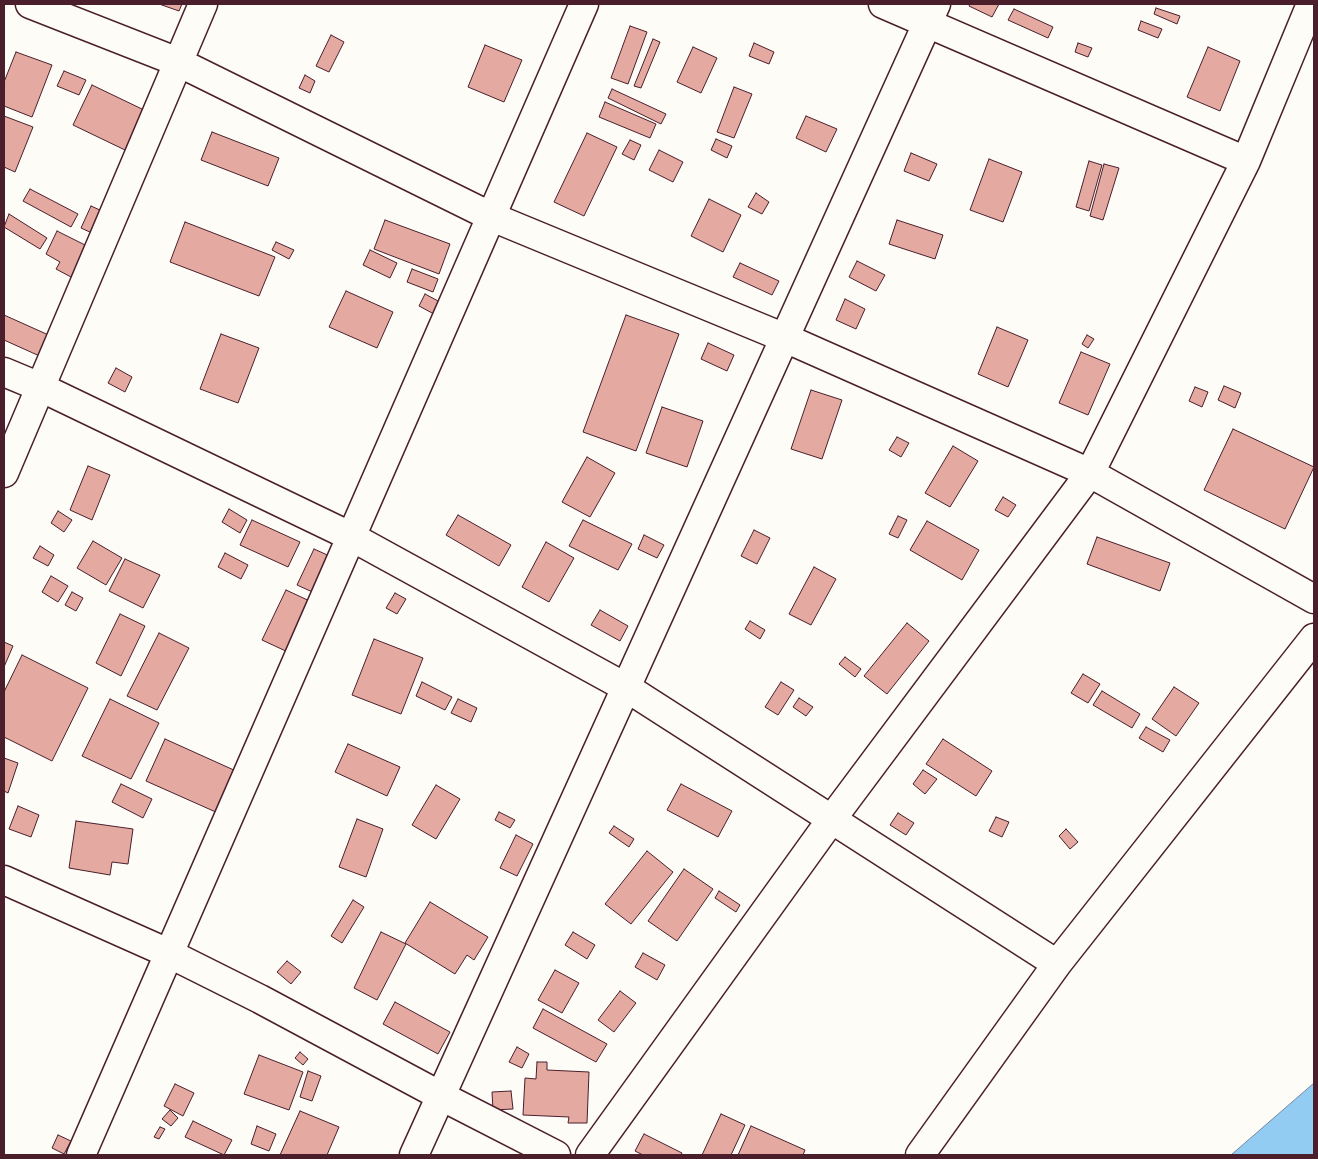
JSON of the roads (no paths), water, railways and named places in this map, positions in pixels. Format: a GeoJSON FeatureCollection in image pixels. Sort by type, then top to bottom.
{"type":"FeatureCollection","features":[{"type":"Feature","properties":{"kind":"street"},"geometry":{"type":"LineString","coordinates":[[30,4],[178,62],[492,217],[785,338],[1090,473],[1314,599]]}},
{"type":"Feature","properties":{"kind":"street"},"geometry":{"type":"LineString","coordinates":[[4,472],[203,4]]}},
{"type":"Feature","properties":{"kind":"street"},"geometry":{"type":"LineString","coordinates":[[80,1155],[584,4]]}},
{"type":"Feature","properties":{"kind":"street"},"geometry":{"type":"LineString","coordinates":[[883,4],[932,13],[1246,161]]}},
{"type":"Feature","properties":{"kind":"street"},"geometry":{"type":"LineString","coordinates":[[414,1155],[932,13]]}},
{"type":"Feature","properties":{"kind":"street"},"geometry":{"type":"LineString","coordinates":[[590,1155],[831,820],[1090,473],[1246,161],[1310,20]]}},
{"type":"Feature","properties":{"kind":"street"},"geometry":{"type":"LineString","coordinates":[[4,372],[40,387],[350,536],[627,688],[1057,964]]}},
{"type":"Feature","properties":{"kind":"street"},"geometry":{"type":"LineString","coordinates":[[920,1155],[1057,964],[1314,638]]}},
{"type":"Feature","properties":{"kind":"street"},"geometry":{"type":"LineString","coordinates":[[4,880],[168,953],[260,999],[556,1155]]}},
{"type":"Feature","properties":{"kind":"water"},"geometry":{"type":"Polygon","coordinates":[[[1314,1083],[1314,1155],[1231,1155],[1314,1083]]]}}]}
